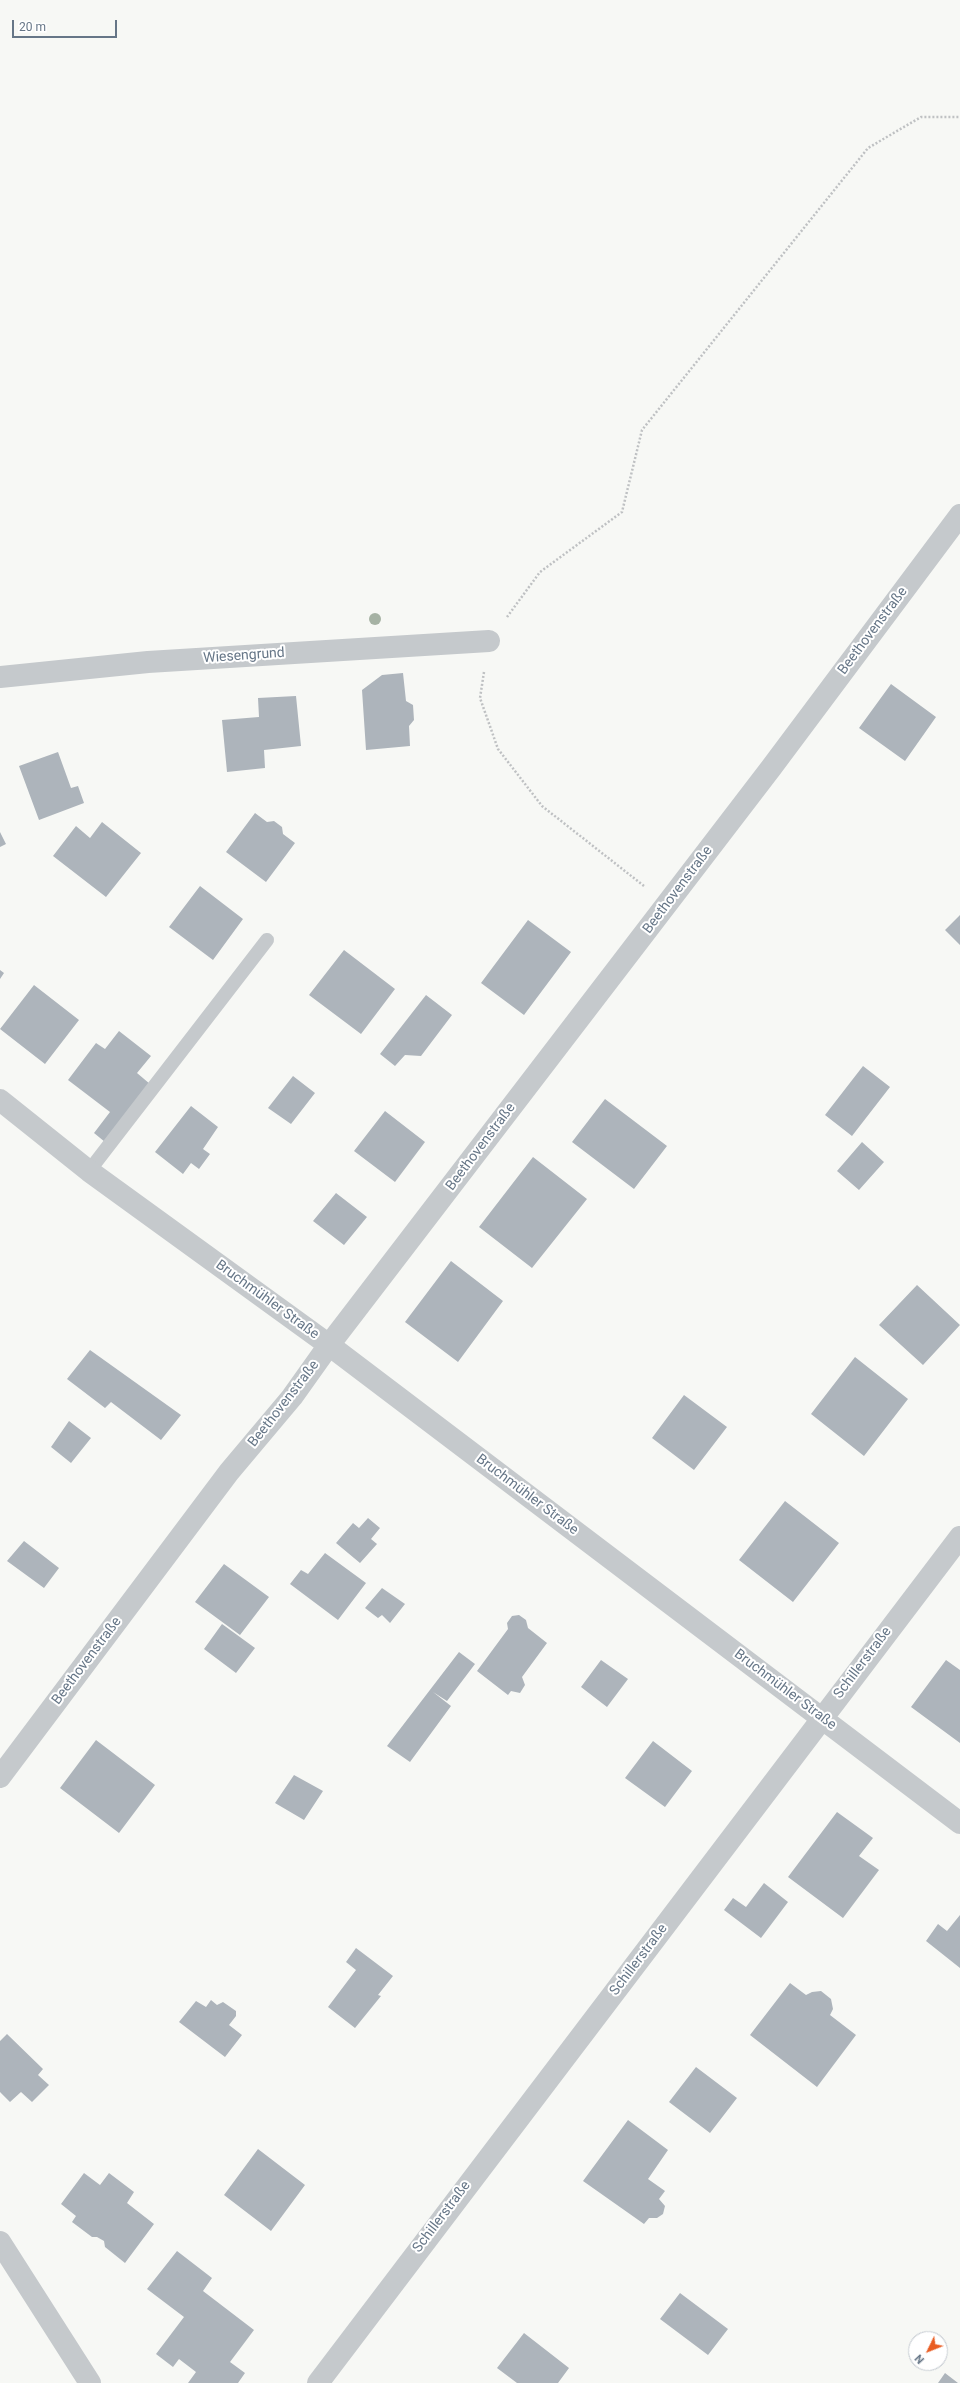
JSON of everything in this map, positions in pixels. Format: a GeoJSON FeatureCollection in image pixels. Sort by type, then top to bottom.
{"type":"FeatureCollection","features":[{"type":"Feature","properties":{"kind":"street","name":"Beethovenstraße"},"geometry":{"type":"LineString","coordinates":[[0,1777],[229,1472],[292,1397],[329,1345],[667,904],[960,516]]}},
{"type":"Feature","properties":{"kind":"street","name":"Wiesengrund"},"geometry":{"type":"LineString","coordinates":[[0,677],[148,662],[489,641]]}},
{"type":"Feature","properties":{"kind":"street","name":"Bruchmühler Straße"},"geometry":{"type":"LineString","coordinates":[[0,1100],[89,1171],[329,1345],[960,1823]]}},
{"type":"Feature","properties":{"kind":"street","name":"Schillerstraße"},"geometry":{"type":"LineString","coordinates":[[318,2383],[960,1536]]}},
{"type":"Feature","properties":{"kind":"street"},"geometry":{"type":"LineString","coordinates":[[0,2242],[90,2383]]}},
{"type":"Feature","properties":{"kind":"lane"},"geometry":{"type":"LineString","coordinates":[[89,1171],[267,940]]}},
{"type":"Feature","properties":{"kind":"path"},"geometry":{"type":"LineString","coordinates":[[667,904],[542,806],[498,749],[480,698],[489,641],[540,572],[622,512],[642,430],[868,148],[921,117],[960,117]]}},
{"type":"Feature","properties":{"kind":"building"},"geometry":{"type":"Polygon","coordinates":[[[403,673],[406,701],[413,705],[414,720],[409,726],[410,746],[366,750],[362,690],[382,675],[403,673]]]}},
{"type":"Feature","properties":{"kind":"building"},"geometry":{"type":"Polygon","coordinates":[[[891,684],[936,717],[905,761],[859,728],[891,684]]]}},
{"type":"Feature","properties":{"kind":"building"},"geometry":{"type":"Polygon","coordinates":[[[296,696],[301,746],[264,750],[265,768],[227,772],[222,720],[259,717],[258,698],[296,696]]]}},
{"type":"Feature","properties":{"kind":"building"},"geometry":{"type":"Polygon","coordinates":[[[58,752],[71,788],[78,786],[84,803],[39,820],[19,766],[58,752]]]}},
{"type":"Feature","properties":{"kind":"building"},"geometry":{"type":"Polygon","coordinates":[[[255,813],[267,822],[274,821],[282,827],[283,834],[295,843],[266,882],[226,852],[255,813]]]}},
{"type":"Feature","properties":{"kind":"building"},"geometry":{"type":"Polygon","coordinates":[[[102,822],[141,853],[106,897],[53,856],[76,826],[90,838],[102,822]]]}},
{"type":"Feature","properties":{"kind":"building"},"geometry":{"type":"Polygon","coordinates":[[[0,832],[6,844],[0,847],[0,832]]]}},
{"type":"Feature","properties":{"kind":"building"},"geometry":{"type":"Polygon","coordinates":[[[200,886],[243,919],[213,960],[169,927],[200,886]]]}},
{"type":"Feature","properties":{"kind":"building"},"geometry":{"type":"Polygon","coordinates":[[[960,915],[960,945],[945,930],[960,915]]]}},
{"type":"Feature","properties":{"kind":"building"},"geometry":{"type":"Polygon","coordinates":[[[528,920],[571,952],[524,1015],[481,983],[528,920]]]}},
{"type":"Feature","properties":{"kind":"building"},"geometry":{"type":"Polygon","coordinates":[[[344,950],[395,989],[361,1034],[309,995],[344,950]]]}},
{"type":"Feature","properties":{"kind":"building"},"geometry":{"type":"Polygon","coordinates":[[[0,970],[4,973],[0,979],[0,970]]]}},
{"type":"Feature","properties":{"kind":"building"},"geometry":{"type":"Polygon","coordinates":[[[34,985],[79,1020],[45,1064],[0,1029],[34,985]]]}},
{"type":"Feature","properties":{"kind":"building"},"geometry":{"type":"Polygon","coordinates":[[[426,995],[452,1015],[421,1056],[405,1055],[395,1066],[380,1054],[426,995]]]}},
{"type":"Feature","properties":{"kind":"building"},"geometry":{"type":"Polygon","coordinates":[[[119,1031],[151,1056],[137,1073],[150,1084],[105,1142],[94,1133],[110,1112],[68,1080],[96,1043],[105,1049],[119,1031]]]}},
{"type":"Feature","properties":{"kind":"building"},"geometry":{"type":"Polygon","coordinates":[[[863,1066],[890,1087],[852,1136],[825,1115],[863,1066]]]}},
{"type":"Feature","properties":{"kind":"building"},"geometry":{"type":"Polygon","coordinates":[[[293,1076],[315,1093],[291,1124],[268,1108],[293,1076]]]}},
{"type":"Feature","properties":{"kind":"building"},"geometry":{"type":"Polygon","coordinates":[[[605,1099],[667,1146],[634,1189],[572,1142],[605,1099]]]}},
{"type":"Feature","properties":{"kind":"building"},"geometry":{"type":"Polygon","coordinates":[[[191,1106],[218,1127],[203,1149],[210,1154],[199,1169],[191,1163],[183,1174],[155,1152],[191,1106]]]}},
{"type":"Feature","properties":{"kind":"building"},"geometry":{"type":"Polygon","coordinates":[[[385,1111],[425,1142],[395,1182],[354,1151],[385,1111]]]}},
{"type":"Feature","properties":{"kind":"building"},"geometry":{"type":"Polygon","coordinates":[[[862,1142],[884,1162],[859,1190],[837,1171],[862,1142]]]}},
{"type":"Feature","properties":{"kind":"building"},"geometry":{"type":"Polygon","coordinates":[[[533,1157],[587,1199],[532,1268],[479,1227],[533,1157]]]}},
{"type":"Feature","properties":{"kind":"building"},"geometry":{"type":"Polygon","coordinates":[[[336,1193],[367,1217],[344,1245],[313,1221],[336,1193]]]}},
{"type":"Feature","properties":{"kind":"building"},"geometry":{"type":"Polygon","coordinates":[[[451,1261],[503,1301],[458,1362],[405,1322],[451,1261]]]}},
{"type":"Feature","properties":{"kind":"building"},"geometry":{"type":"Polygon","coordinates":[[[917,1285],[960,1325],[923,1365],[879,1325],[917,1285]]]}},
{"type":"Feature","properties":{"kind":"building"},"geometry":{"type":"Polygon","coordinates":[[[90,1350],[181,1415],[161,1440],[111,1402],[105,1408],[67,1379],[90,1350]]]}},
{"type":"Feature","properties":{"kind":"building"},"geometry":{"type":"Polygon","coordinates":[[[855,1357],[908,1399],[864,1456],[811,1414],[855,1357]]]}},
{"type":"Feature","properties":{"kind":"building"},"geometry":{"type":"Polygon","coordinates":[[[684,1395],[727,1427],[694,1470],[652,1438],[684,1395]]]}},
{"type":"Feature","properties":{"kind":"building"},"geometry":{"type":"Polygon","coordinates":[[[69,1421],[91,1438],[71,1463],[51,1447],[69,1421]]]}},
{"type":"Feature","properties":{"kind":"building"},"geometry":{"type":"Polygon","coordinates":[[[785,1501],[839,1543],[793,1602],[739,1560],[785,1501]]]}},
{"type":"Feature","properties":{"kind":"building"},"geometry":{"type":"Polygon","coordinates":[[[368,1518],[380,1528],[371,1539],[377,1544],[360,1563],[336,1543],[353,1523],[359,1528],[368,1518]]]}},
{"type":"Feature","properties":{"kind":"building"},"geometry":{"type":"Polygon","coordinates":[[[24,1541],[59,1568],[44,1588],[7,1561],[24,1541]]]}},
{"type":"Feature","properties":{"kind":"building"},"geometry":{"type":"Polygon","coordinates":[[[325,1553],[366,1583],[338,1620],[290,1584],[301,1570],[308,1574],[325,1553]]]}},
{"type":"Feature","properties":{"kind":"building"},"geometry":{"type":"Polygon","coordinates":[[[224,1564],[269,1597],[240,1635],[195,1602],[224,1564]]]}},
{"type":"Feature","properties":{"kind":"building"},"geometry":{"type":"Polygon","coordinates":[[[382,1588],[405,1604],[390,1623],[382,1615],[378,1618],[365,1608],[382,1588]]]}},
{"type":"Feature","properties":{"kind":"building"},"geometry":{"type":"Polygon","coordinates":[[[519,1615],[526,1620],[528,1628],[547,1643],[522,1677],[525,1685],[520,1693],[511,1691],[508,1695],[477,1671],[508,1629],[507,1623],[512,1616],[519,1615]]]}},
{"type":"Feature","properties":{"kind":"building"},"geometry":{"type":"Polygon","coordinates":[[[222,1624],[255,1648],[236,1673],[204,1649],[222,1624]]]}},
{"type":"Feature","properties":{"kind":"building"},"geometry":{"type":"Polygon","coordinates":[[[459,1652],[475,1664],[447,1701],[433,1692],[451,1706],[410,1762],[387,1746],[459,1652]]]}},
{"type":"Feature","properties":{"kind":"building"},"geometry":{"type":"Polygon","coordinates":[[[601,1660],[628,1679],[607,1707],[581,1687],[601,1660]]]}},
{"type":"Feature","properties":{"kind":"building"},"geometry":{"type":"Polygon","coordinates":[[[946,1660],[960,1670],[960,1743],[911,1707],[946,1660]]]}},
{"type":"Feature","properties":{"kind":"building"},"geometry":{"type":"Polygon","coordinates":[[[96,1740],[155,1785],[119,1833],[60,1788],[96,1740]]]}},
{"type":"Feature","properties":{"kind":"building"},"geometry":{"type":"Polygon","coordinates":[[[653,1741],[692,1771],[665,1807],[625,1778],[653,1741]]]}},
{"type":"Feature","properties":{"kind":"building"},"geometry":{"type":"Polygon","coordinates":[[[294,1775],[323,1791],[304,1820],[275,1803],[294,1775]]]}},
{"type":"Feature","properties":{"kind":"building"},"geometry":{"type":"Polygon","coordinates":[[[837,1812],[873,1838],[859,1856],[879,1870],[843,1918],[788,1877],[837,1812]]]}},
{"type":"Feature","properties":{"kind":"building"},"geometry":{"type":"Polygon","coordinates":[[[764,1883],[788,1902],[761,1938],[724,1910],[733,1898],[746,1907],[764,1883]]]}},
{"type":"Feature","properties":{"kind":"building"},"geometry":{"type":"Polygon","coordinates":[[[960,1915],[960,1968],[926,1941],[938,1924],[947,1931],[960,1915]]]}},
{"type":"Feature","properties":{"kind":"building"},"geometry":{"type":"Polygon","coordinates":[[[356,1948],[393,1976],[378,1995],[381,1996],[355,2028],[328,2007],[356,1970],[346,1962],[356,1948]]]}},
{"type":"Feature","properties":{"kind":"building"},"geometry":{"type":"Polygon","coordinates":[[[790,1983],[806,1995],[812,1992],[821,1991],[831,1999],[833,2009],[830,2015],[856,2035],[817,2087],[750,2035],[790,1983]]]}},
{"type":"Feature","properties":{"kind":"building"},"geometry":{"type":"Polygon","coordinates":[[[211,2000],[217,2005],[223,2002],[236,2011],[236,2016],[229,2025],[242,2035],[225,2057],[179,2022],[196,2001],[206,2007],[211,2000]]]}},
{"type":"Feature","properties":{"kind":"building"},"geometry":{"type":"Polygon","coordinates":[[[7,2034],[43,2069],[38,2075],[49,2085],[32,2102],[21,2092],[10,2102],[0,2092],[0,2041],[7,2034]]]}},
{"type":"Feature","properties":{"kind":"building"},"geometry":{"type":"Polygon","coordinates":[[[696,2067],[737,2098],[710,2133],[669,2102],[696,2067]]]}},
{"type":"Feature","properties":{"kind":"building"},"geometry":{"type":"Polygon","coordinates":[[[628,2120],[668,2150],[648,2179],[665,2191],[659,2199],[665,2206],[663,2214],[657,2218],[649,2218],[644,2224],[583,2181],[628,2120]]]}},
{"type":"Feature","properties":{"kind":"building"},"geometry":{"type":"Polygon","coordinates":[[[258,2149],[305,2185],[271,2231],[224,2195],[258,2149]]]}},
{"type":"Feature","properties":{"kind":"building"},"geometry":{"type":"Polygon","coordinates":[[[84,2173],[100,2185],[109,2173],[134,2192],[127,2203],[154,2224],[125,2263],[105,2247],[104,2241],[97,2237],[92,2237],[72,2222],[76,2216],[61,2204],[84,2173]]]}},
{"type":"Feature","properties":{"kind":"building"},"geometry":{"type":"Polygon","coordinates":[[[177,2251],[212,2278],[203,2291],[254,2330],[230,2362],[245,2373],[238,2383],[188,2383],[196,2372],[179,2359],[173,2367],[156,2354],[184,2317],[147,2289],[177,2251]]]}},
{"type":"Feature","properties":{"kind":"building"},"geometry":{"type":"Polygon","coordinates":[[[680,2293],[728,2329],[708,2355],[660,2319],[680,2293]]]}},
{"type":"Feature","properties":{"kind":"building"},"geometry":{"type":"Polygon","coordinates":[[[524,2333],[569,2368],[558,2383],[517,2383],[497,2368],[524,2333]]]}},
{"type":"Feature","properties":{"kind":"building"},"geometry":{"type":"Polygon","coordinates":[[[945,2373],[958,2383],[938,2383],[945,2373]]]}}]}
